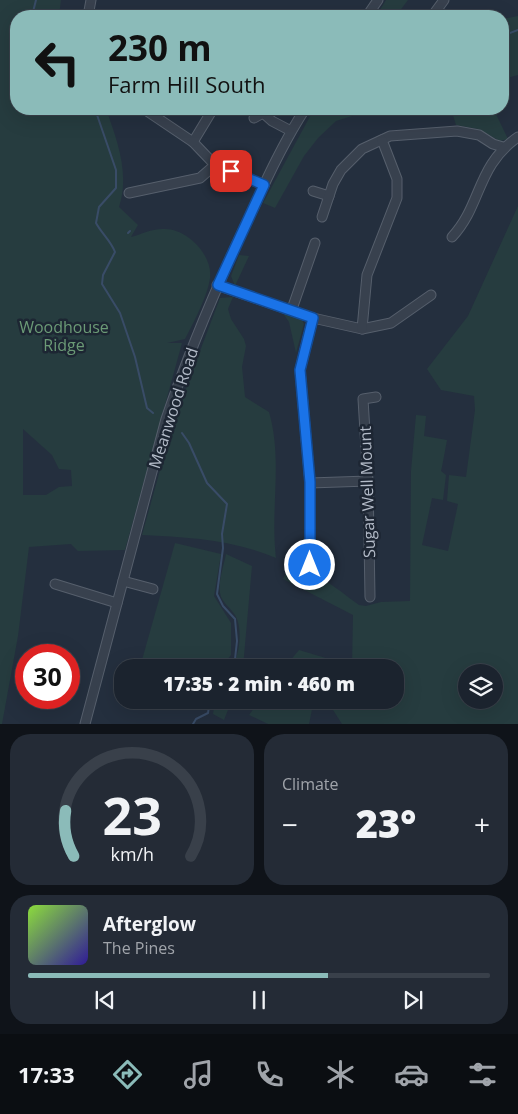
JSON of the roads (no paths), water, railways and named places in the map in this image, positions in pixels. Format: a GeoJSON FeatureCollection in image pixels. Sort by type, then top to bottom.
{"type":"FeatureCollection","features":[{"type":"Feature","properties":{"kind":"street"},"geometry":{"type":"LineString","coordinates":[[153,115],[193,142],[215,165],[264,185]]}},
{"type":"Feature","properties":{"kind":"street"},"geometry":{"type":"LineString","coordinates":[[193,142],[209,115]]}},
{"type":"Feature","properties":{"kind":"street"},"geometry":{"type":"LineString","coordinates":[[254,118],[258,115]]}},
{"type":"Feature","properties":{"kind":"street"},"geometry":{"type":"LineString","coordinates":[[267,115],[272,121],[292,130]]}},
{"type":"Feature","properties":{"kind":"street","name":"Meanwood Road"},"geometry":{"type":"LineString","coordinates":[[85,724],[166,419],[180,376],[218,285],[264,185],[301,115]]}},
{"type":"Feature","properties":{"kind":"street"},"geometry":{"type":"LineString","coordinates":[[322,217],[341,170],[362,149],[390,136],[457,131],[479,135],[493,144],[504,147]]}},
{"type":"Feature","properties":{"kind":"street"},"geometry":{"type":"LineString","coordinates":[[452,237],[463,226],[485,173],[504,147],[518,137]]}},
{"type":"Feature","properties":{"kind":"street"},"geometry":{"type":"LineString","coordinates":[[362,329],[367,275],[397,198],[396,179],[382,140]]}},
{"type":"Feature","properties":{"kind":"street"},"geometry":{"type":"LineString","coordinates":[[129,193],[200,178],[215,165]]}},
{"type":"Feature","properties":{"kind":"street"},"geometry":{"type":"LineString","coordinates":[[313,191],[329,196]]}},
{"type":"Feature","properties":{"kind":"street"},"geometry":{"type":"LineString","coordinates":[[292,309],[315,243]]}},
{"type":"Feature","properties":{"kind":"street"},"geometry":{"type":"LineString","coordinates":[[218,285],[292,309],[313,318],[362,329],[391,323],[431,295]]}},
{"type":"Feature","properties":{"kind":"street"},"geometry":{"type":"LineString","coordinates":[[310,565],[310,482],[300,370],[313,318]]}},
{"type":"Feature","properties":{"kind":"street","name":"Sugar Well Mount"},"geometry":{"type":"LineString","coordinates":[[370,597],[368,481],[363,399],[376,397]]}},
{"type":"Feature","properties":{"kind":"street"},"geometry":{"type":"LineString","coordinates":[[310,482],[368,481]]}},
{"type":"Feature","properties":{"kind":"street"},"geometry":{"type":"LineString","coordinates":[[123,581],[153,588]]}},
{"type":"Feature","properties":{"kind":"street"},"geometry":{"type":"LineString","coordinates":[[55,584],[117,603]]}},
{"type":"Feature","properties":{"kind":"waterway"},"geometry":{"type":"LineString","coordinates":[[34,10],[36,0]]}},
{"type":"Feature","properties":{"kind":"waterway"},"geometry":{"type":"LineString","coordinates":[[509,33],[518,30]]}},
{"type":"Feature","properties":{"kind":"waterway"},"geometry":{"type":"LineString","coordinates":[[97,115],[116,170],[116,188],[99,207],[96,223],[115,252],[103,275],[102,284],[120,313],[135,357],[147,408],[153,413]]}},
{"type":"Feature","properties":{"kind":"waterway"},"geometry":{"type":"LineString","coordinates":[[182,433],[189,443],[207,483],[227,504],[222,534],[223,548],[217,594],[223,606],[235,619],[237,641],[235,659]]}},
{"type":"Feature","properties":{"kind":"waterway"},"geometry":{"type":"LineString","coordinates":[[193,724],[196,719],[208,713],[209,709]]}},
{"type":"Feature","properties":{"kind":"park label","name":"Woodhouse Ridge"},"geometry":{"type":"Point","coordinates":[64,336]}}]}
